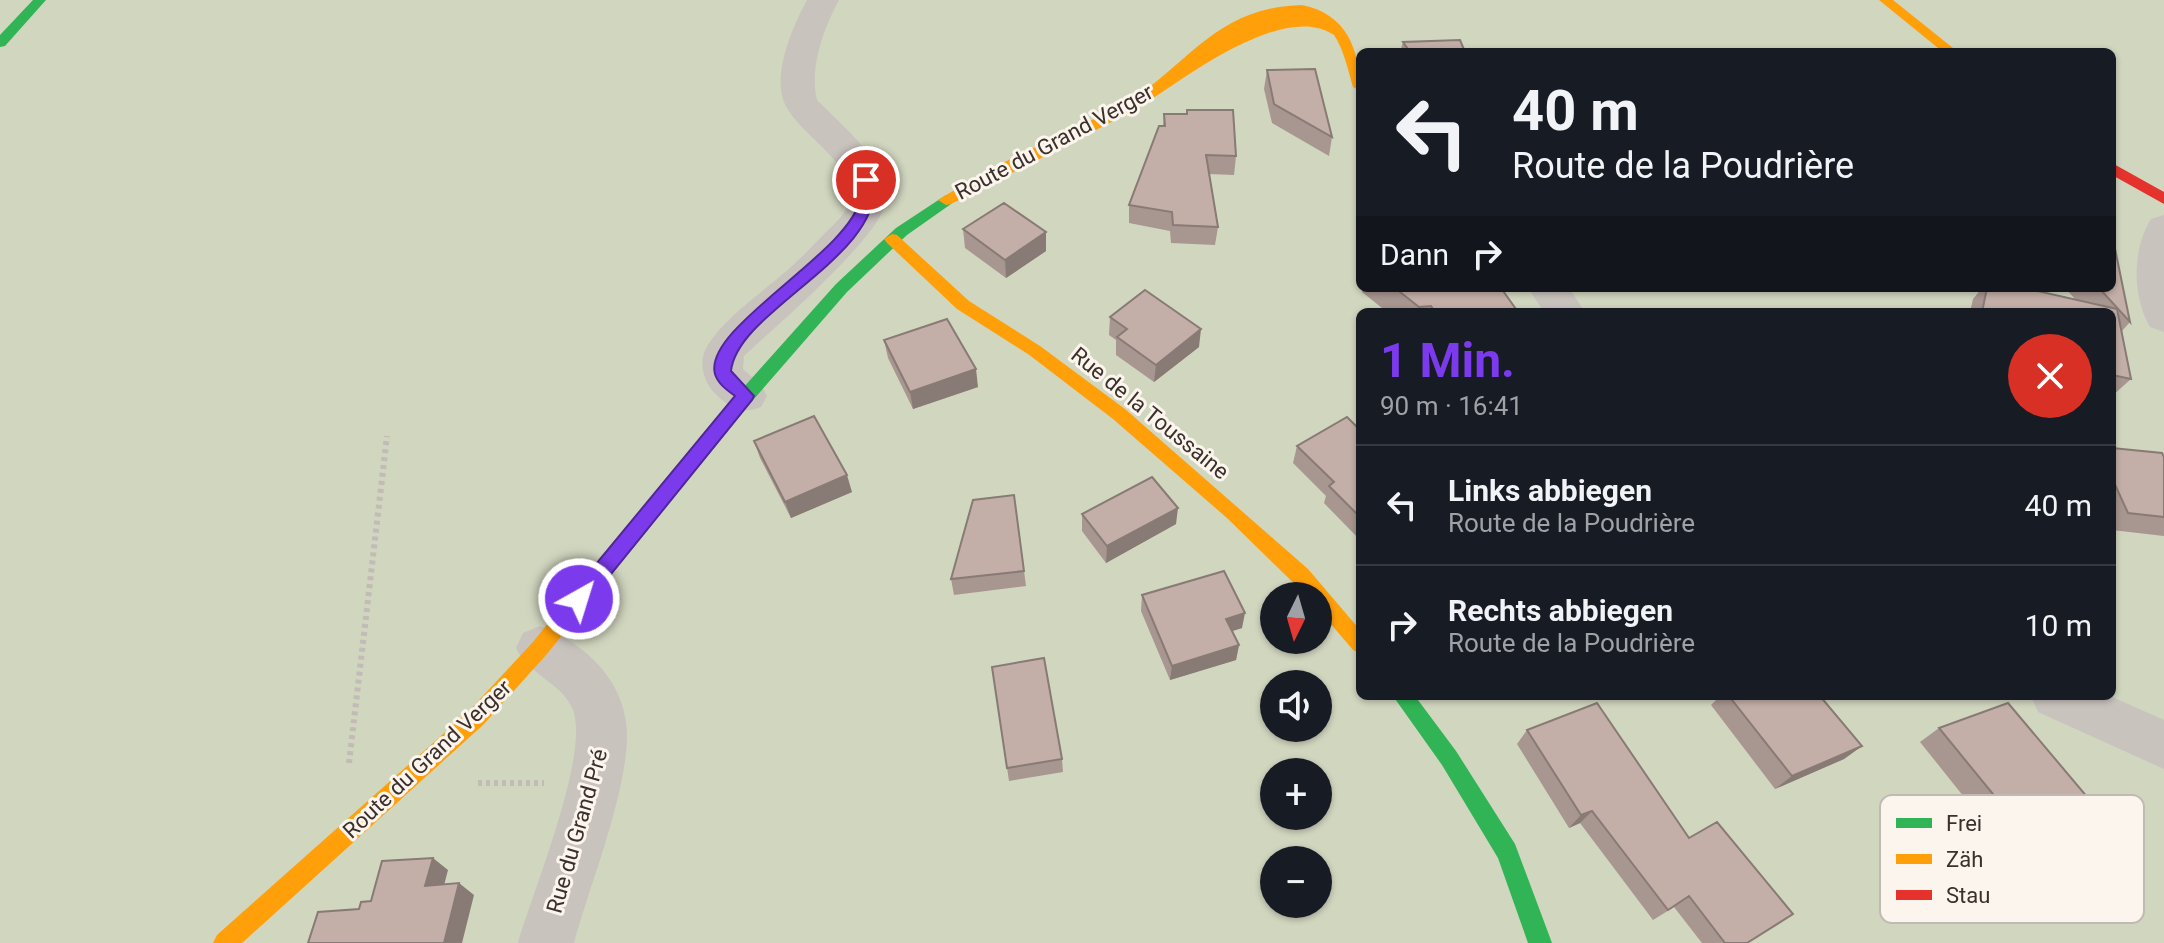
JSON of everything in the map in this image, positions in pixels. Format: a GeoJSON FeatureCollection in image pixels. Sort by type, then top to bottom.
{"type":"FeatureCollection","features":[{"type":"Feature","properties":{"kind":"street"},"geometry":{"type":"LineString","coordinates":[[0,43],[40,0]]}},
{"type":"Feature","properties":{"kind":"street"},"geometry":{"type":"LineString","coordinates":[[746,396],[731,385],[722,371],[722,362],[730,345],[807,275],[851,229],[867,205],[866,180],[848,154],[801,103],[797,93],[800,68],[823,0]]}},
{"type":"Feature","properties":{"kind":"street"},"geometry":{"type":"LineString","coordinates":[[1885,0],[1946,48]]}},
{"type":"Feature","properties":{"kind":"street","name":"Route du Grand Verger"},"geometry":{"type":"LineString","coordinates":[[225,943],[476,718],[540,648],[746,396],[840,289],[892,239],[928,211],[983,177],[1135,104],[1225,31],[1252,14],[1282,7],[1310,10],[1322,15],[1344,40],[1356,75]]}},
{"type":"Feature","properties":{"kind":"street"},"geometry":{"type":"LineString","coordinates":[[2116,170],[2164,199]]}},
{"type":"Feature","properties":{"kind":"street"},"geometry":{"type":"LineString","coordinates":[[2164,228],[2158,248],[2157,278],[2164,317]]}},
{"type":"Feature","properties":{"kind":"street","name":"Rue de la Toussaine"},"geometry":{"type":"LineString","coordinates":[[892,239],[963,305],[1034,350],[1119,414],[1234,513],[1301,575],[1356,639]]}},
{"type":"Feature","properties":{"kind":"street","name":"Rue du Grand Pré"},"geometry":{"type":"LineString","coordinates":[[540,648],[564,661],[587,688],[596,705],[603,736],[546,943]]}},
{"type":"Feature","properties":{"kind":"street"},"geometry":{"type":"LineString","coordinates":[[1406,700],[1449,758],[1507,852],[1540,943]]}},
{"type":"Feature","properties":{"kind":"street"},"geometry":{"type":"LineString","coordinates":[[2065,700],[2164,745]]}},
{"type":"Feature","properties":{"kind":"path"},"geometry":{"type":"LineString","coordinates":[[360,825],[349,806],[347,784],[387,436]]}},
{"type":"Feature","properties":{"kind":"path"},"geometry":{"type":"LineString","coordinates":[[471,783],[592,782]]}},
{"type":"Feature","properties":{"kind":"green space"},"geometry":{"type":"Polygon","coordinates":[[[0,0],[2164,0],[2164,943],[0,943],[0,0]]]}},
{"type":"Feature","properties":{"kind":"building"},"geometry":{"type":"Polygon","coordinates":[[[1460,40],[1463,48],[1407,48],[1403,42],[1460,40]]]}},
{"type":"Feature","properties":{"kind":"building"},"geometry":{"type":"Polygon","coordinates":[[[1315,69],[1332,137],[1274,104],[1267,70],[1315,69]]]}},
{"type":"Feature","properties":{"kind":"building"},"geometry":{"type":"Polygon","coordinates":[[[1187,110],[1233,110],[1236,156],[1206,155],[1218,227],[1173,225],[1172,212],[1129,205],[1159,126],[1165,126],[1164,114],[1187,114],[1187,110]]]}},
{"type":"Feature","properties":{"kind":"building"},"geometry":{"type":"Polygon","coordinates":[[[1004,203],[1046,232],[1005,260],[963,229],[1004,203]]]}},
{"type":"Feature","properties":{"kind":"building"},"geometry":{"type":"Polygon","coordinates":[[[2116,254],[2130,322],[2103,292],[2116,292],[2116,254]]]}},
{"type":"Feature","properties":{"kind":"building"},"geometry":{"type":"Polygon","coordinates":[[[1145,290],[1201,329],[1156,365],[1117,337],[1127,329],[1110,317],[1145,290]]]}},
{"type":"Feature","properties":{"kind":"building"},"geometry":{"type":"Polygon","coordinates":[[[1400,292],[1504,292],[1515,308],[1431,306],[1419,307],[1400,292]]]}},
{"type":"Feature","properties":{"kind":"building"},"geometry":{"type":"Polygon","coordinates":[[[1986,292],[2042,292],[2113,308],[1983,308],[1986,292]]]}},
{"type":"Feature","properties":{"kind":"building"},"geometry":{"type":"Polygon","coordinates":[[[2116,309],[2117,309],[2131,379],[2116,376],[2116,309]]]}},
{"type":"Feature","properties":{"kind":"building"},"geometry":{"type":"Polygon","coordinates":[[[947,319],[976,369],[910,392],[884,340],[947,319]]]}},
{"type":"Feature","properties":{"kind":"building"},"geometry":{"type":"Polygon","coordinates":[[[814,416],[847,475],[785,502],[754,441],[814,416]]]}},
{"type":"Feature","properties":{"kind":"building"},"geometry":{"type":"Polygon","coordinates":[[[1347,417],[1356,426],[1356,513],[1329,486],[1334,482],[1297,446],[1347,417]]]}},
{"type":"Feature","properties":{"kind":"building"},"geometry":{"type":"Polygon","coordinates":[[[2116,448],[2162,453],[2164,517],[2128,513],[2116,487],[2116,448]]]}},
{"type":"Feature","properties":{"kind":"building"},"geometry":{"type":"Polygon","coordinates":[[[1152,477],[1178,508],[1107,546],[1082,514],[1152,477]]]}},
{"type":"Feature","properties":{"kind":"building"},"geometry":{"type":"Polygon","coordinates":[[[1014,495],[1024,571],[951,579],[973,500],[1014,495]]]}},
{"type":"Feature","properties":{"kind":"building"},"geometry":{"type":"Polygon","coordinates":[[[1224,571],[1245,613],[1226,619],[1239,645],[1172,666],[1142,595],[1224,571]]]}},
{"type":"Feature","properties":{"kind":"building"},"geometry":{"type":"Polygon","coordinates":[[[1044,658],[1062,759],[1007,768],[992,667],[1044,658]]]}},
{"type":"Feature","properties":{"kind":"building"},"geometry":{"type":"Polygon","coordinates":[[[1732,700],[1823,700],[1862,746],[1792,776],[1732,700]]]}},
{"type":"Feature","properties":{"kind":"building"},"geometry":{"type":"Polygon","coordinates":[[[1597,703],[1689,838],[1717,822],[1793,914],[1747,943],[1725,943],[1689,896],[1668,910],[1592,811],[1581,815],[1527,730],[1597,703]]]}},
{"type":"Feature","properties":{"kind":"building"},"geometry":{"type":"Polygon","coordinates":[[[2008,703],[2086,795],[1994,795],[1939,728],[2008,703]]]}},
{"type":"Feature","properties":{"kind":"building"},"geometry":{"type":"Polygon","coordinates":[[[433,858],[425,886],[459,883],[444,943],[308,943],[318,912],[359,909],[361,902],[371,901],[382,861],[433,858]]]}},
{"type":"Feature","properties":{"kind":"traffic: fast"},"geometry":{"type":"LineString","coordinates":[[0,43],[40,0]]}},
{"type":"Feature","properties":{"kind":"traffic: fast"},"geometry":{"type":"LineString","coordinates":[[610,561],[741,402],[842,288],[901,232],[946,200]]}},
{"type":"Feature","properties":{"kind":"traffic: fast"},"geometry":{"type":"LineString","coordinates":[[1406,700],[1449,758],[1507,852],[1540,943]]}},
{"type":"Feature","properties":{"kind":"traffic: slow"},"geometry":{"type":"LineString","coordinates":[[1885,0],[1946,48]]}},
{"type":"Feature","properties":{"kind":"traffic: slow"},"geometry":{"type":"LineString","coordinates":[[946,200],[1132,106],[1173,76],[1210,42],[1251,16],[1275,10],[1302,9],[1321,16],[1341,35],[1356,75]]}},
{"type":"Feature","properties":{"kind":"traffic: slow"},"geometry":{"type":"LineString","coordinates":[[892,239],[963,305],[1034,350],[1119,414],[1234,513],[1301,575],[1356,639]]}},
{"type":"Feature","properties":{"kind":"traffic: slow"},"geometry":{"type":"LineString","coordinates":[[225,943],[476,718],[540,648],[610,561]]}},
{"type":"Feature","properties":{"kind":"traffic: jam"},"geometry":{"type":"LineString","coordinates":[[2116,170],[2164,199]]}},
{"type":"Feature","properties":{"kind":"route"},"geometry":{"type":"LineString","coordinates":[[579,599],[746,396],[725,378],[722,371],[724,354],[743,331],[807,275],[862,217],[869,197],[866,180]]}}]}
